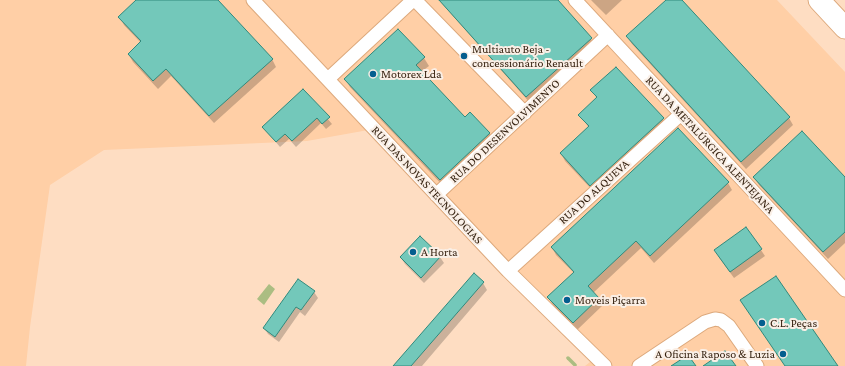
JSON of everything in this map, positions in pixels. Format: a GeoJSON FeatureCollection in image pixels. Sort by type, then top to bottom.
{"type":"FeatureCollection","features":[{"type":"Feature","properties":{"kind":"main road"},"geometry":{"type":"LineString","coordinates":[[818,0],[845,28]]}},
{"type":"Feature","properties":{"kind":"street","name":"RUA DAS NOVAS TECNOLOGIAS"},"geometry":{"type":"LineString","coordinates":[[253,0],[508,271],[605,366]]}},
{"type":"Feature","properties":{"kind":"street"},"geometry":{"type":"LineString","coordinates":[[328,79],[414,0],[525,113]]}},
{"type":"Feature","properties":{"kind":"street","name":"RUA DA METALÚRGICA ALENTEJANA"},"geometry":{"type":"LineString","coordinates":[[575,0],[845,290]]}},
{"type":"Feature","properties":{"kind":"street","name":"RUA DO DESENVOLVIMENTO"},"geometry":{"type":"LineString","coordinates":[[436,194],[608,35]]}},
{"type":"Feature","properties":{"kind":"street","name":"RUA DO ALQUEVA"},"geometry":{"type":"LineString","coordinates":[[508,271],[681,114]]}},
{"type":"Feature","properties":{"kind":"street"},"geometry":{"type":"LineString","coordinates":[[639,366],[705,322],[715,319],[721,320],[729,326],[757,366]]}},
{"type":"Feature","properties":{"kind":"shaded area"},"geometry":{"type":"Polygon","coordinates":[[[0,0],[777,0],[845,72],[845,366],[585,366],[595,358],[374,129],[307,141],[104,150],[50,185],[26,366],[0,366],[0,0]]]}},
{"type":"Feature","properties":{"kind":"shaded area"},"geometry":{"type":"Polygon","coordinates":[[[269,284],[275,289],[264,305],[257,299],[269,284]]]}},
{"type":"Feature","properties":{"kind":"building"},"geometry":{"type":"Polygon","coordinates":[[[136,0],[218,0],[273,59],[209,116],[166,69],[153,81],[128,54],[141,41],[118,17],[136,0]]]}},
{"type":"Feature","properties":{"kind":"building"},"geometry":{"type":"Polygon","coordinates":[[[439,0],[558,0],[592,38],[526,97],[439,0]]]}},
{"type":"Feature","properties":{"kind":"building"},"geometry":{"type":"Polygon","coordinates":[[[666,0],[682,0],[790,117],[741,162],[626,36],[666,0]]]}},
{"type":"Feature","properties":{"kind":"building"},"geometry":{"type":"Polygon","coordinates":[[[398,29],[425,57],[416,65],[465,117],[470,112],[490,133],[440,180],[344,79],[398,29]]]}},
{"type":"Feature","properties":{"kind":"building"},"geometry":{"type":"Polygon","coordinates":[[[616,67],[664,118],[590,186],[560,153],[589,126],[578,115],[597,97],[590,90],[616,67]]]}},
{"type":"Feature","properties":{"kind":"building"},"geometry":{"type":"Polygon","coordinates":[[[303,89],[330,117],[322,124],[317,118],[292,141],[285,134],[276,142],[262,127],[303,89]]]}},
{"type":"Feature","properties":{"kind":"building"},"geometry":{"type":"Polygon","coordinates":[[[678,128],[729,182],[650,256],[636,241],[588,286],[599,298],[573,323],[547,297],[574,272],[551,247],[678,128]]]}},
{"type":"Feature","properties":{"kind":"building"},"geometry":{"type":"Polygon","coordinates":[[[802,131],[845,177],[845,232],[823,252],[753,177],[802,131]]]}},
{"type":"Feature","properties":{"kind":"building"},"geometry":{"type":"Polygon","coordinates":[[[746,227],[762,249],[730,272],[714,250],[746,227]]]}},
{"type":"Feature","properties":{"kind":"building"},"geometry":{"type":"Polygon","coordinates":[[[420,236],[441,256],[421,278],[400,257],[420,236]]]}},
{"type":"Feature","properties":{"kind":"building"},"geometry":{"type":"Polygon","coordinates":[[[474,273],[484,282],[411,366],[393,366],[474,273]]]}},
{"type":"Feature","properties":{"kind":"building"},"geometry":{"type":"Polygon","coordinates":[[[776,276],[838,366],[785,366],[740,300],[776,276]]]}},
{"type":"Feature","properties":{"kind":"building"},"geometry":{"type":"Polygon","coordinates":[[[298,279],[315,291],[301,310],[296,307],[275,337],[263,328],[298,279]]]}},
{"type":"Feature","properties":{"kind":"building"},"geometry":{"type":"Polygon","coordinates":[[[725,351],[736,366],[703,366],[725,351]]]}},
{"type":"Feature","properties":{"kind":"building"},"geometry":{"type":"Polygon","coordinates":[[[688,355],[696,366],[671,366],[688,355]]]}},
{"type":"Feature","properties":{"kind":"waterway"},"geometry":{"type":"LineString","coordinates":[[568,358],[575,365]]}},
{"type":"Feature","properties":{"kind":"place","name":"Multiauto Beja - concessionário Renault"},"geometry":{"type":"Point","coordinates":[464,56]}},
{"type":"Feature","properties":{"kind":"place","name":"Motorex Lda"},"geometry":{"type":"Point","coordinates":[373,74]}},
{"type":"Feature","properties":{"kind":"place","name":"A Horta"},"geometry":{"type":"Point","coordinates":[413,252]}},
{"type":"Feature","properties":{"kind":"place","name":"Moveis Piçarra"},"geometry":{"type":"Point","coordinates":[567,300]}},
{"type":"Feature","properties":{"kind":"place","name":"C.L. Peças"},"geometry":{"type":"Point","coordinates":[762,323]}},
{"type":"Feature","properties":{"kind":"place","name":"A Oficina Raposo & Luzia"},"geometry":{"type":"Point","coordinates":[783,354]}}]}
